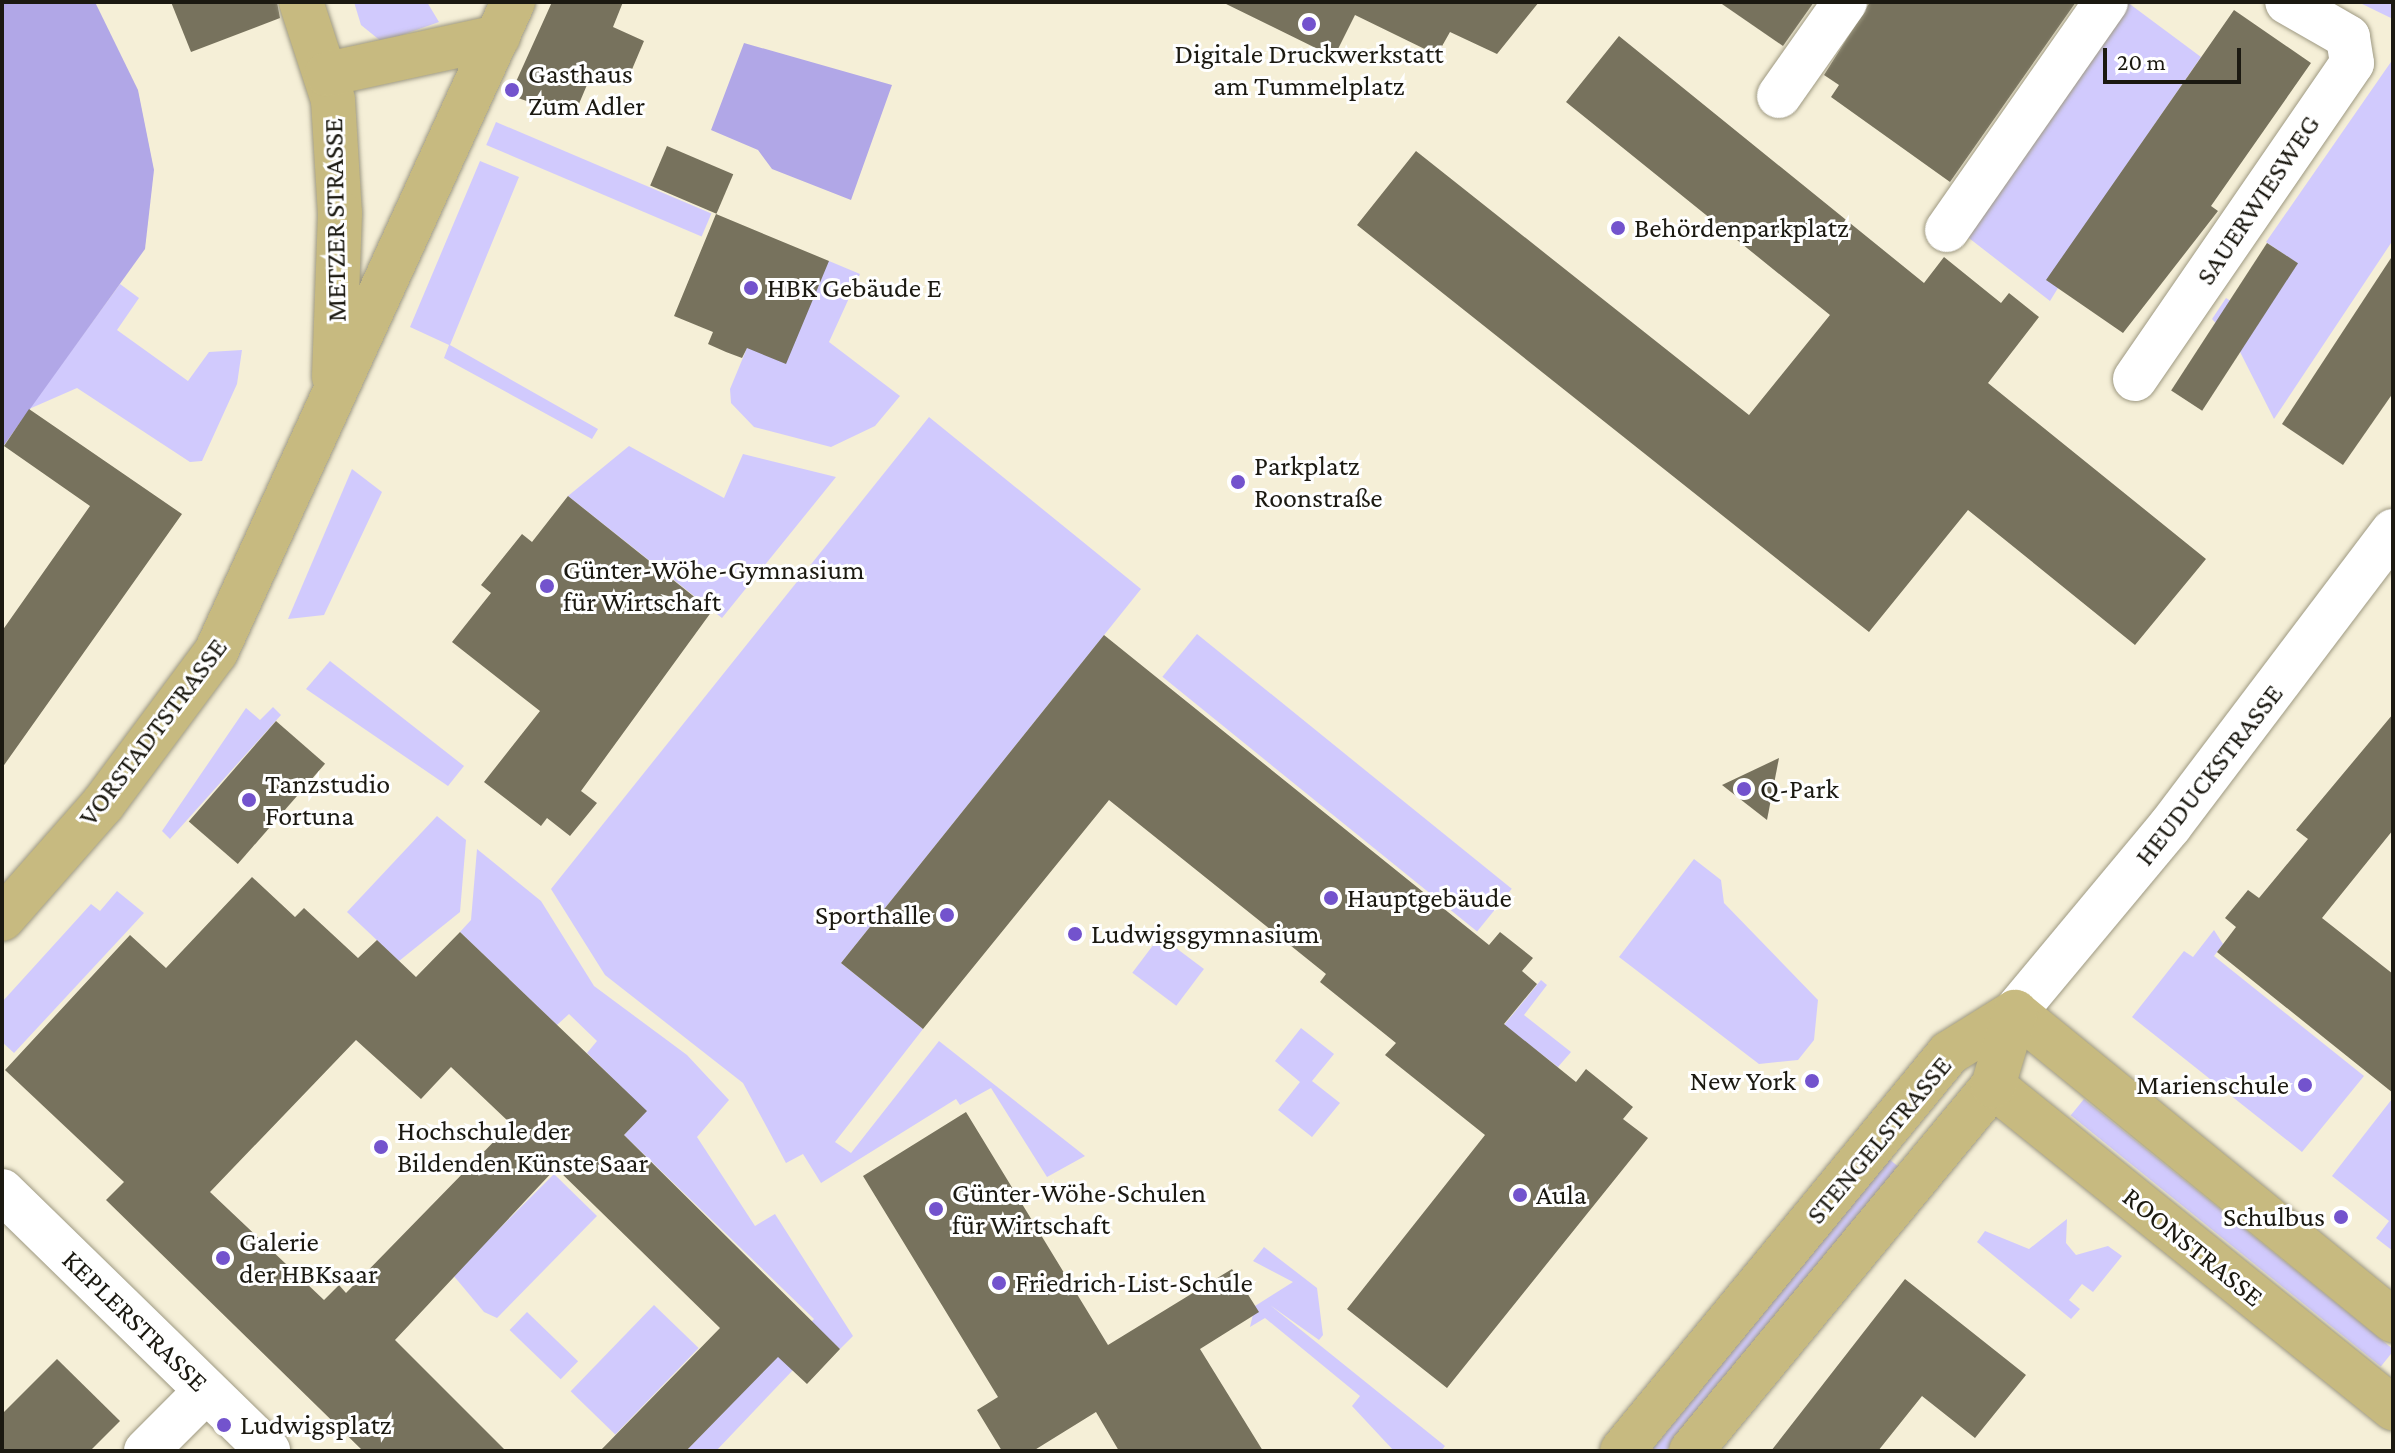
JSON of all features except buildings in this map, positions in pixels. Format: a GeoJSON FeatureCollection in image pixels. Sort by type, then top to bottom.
{"type":"FeatureCollection","features":[{"type":"Feature","properties":{"kind":"main road","name":"METZER STRASSE"},"geometry":{"type":"LineString","coordinates":[[301,2],[327,74],[340,197],[333,396]]}},
{"type":"Feature","properties":{"kind":"main road"},"geometry":{"type":"LineString","coordinates":[[327,74],[503,13]]}},
{"type":"Feature","properties":{"kind":"main road","name":"VORSTADTSTRASSE"},"geometry":{"type":"LineString","coordinates":[[2,919],[103,804],[216,652],[503,13]]}},
{"type":"Feature","properties":{"kind":"main road"},"geometry":{"type":"LineString","coordinates":[[2015,1012],[2393,1320]]}},
{"type":"Feature","properties":{"kind":"main road","name":"STENGELSTRASSE"},"geometry":{"type":"LineString","coordinates":[[1691,1451],[1993,1086],[2015,1012]]}},
{"type":"Feature","properties":{"kind":"main road","name":"STENGELSTRASSE"},"geometry":{"type":"LineString","coordinates":[[1622,1451],[1949,1053],[2015,1012]]}},
{"type":"Feature","properties":{"kind":"main road","name":"ROONSTRASSE"},"geometry":{"type":"LineString","coordinates":[[1993,1086],[2393,1408]]}},
{"type":"Feature","properties":{"kind":"street"},"geometry":{"type":"LineString","coordinates":[[1779,96],[1845,2]]}},
{"type":"Feature","properties":{"kind":"street"},"geometry":{"type":"LineString","coordinates":[[1947,230],[2106,2]]}},
{"type":"Feature","properties":{"kind":"street","name":"SAUERWIESWEG"},"geometry":{"type":"LineString","coordinates":[[2135,379],[2352,63],[2348,37],[2287,2]]}},
{"type":"Feature","properties":{"kind":"street","name":"HEUDUCKSTRASSE"},"geometry":{"type":"LineString","coordinates":[[2015,1012],[2170,826],[2393,531]]}},
{"type":"Feature","properties":{"kind":"street","name":"KEPLERSTRASSE"},"geometry":{"type":"LineString","coordinates":[[2,1191],[268,1451]]}},
{"type":"Feature","properties":{"kind":"street"},"geometry":{"type":"LineString","coordinates":[[146,1451],[206,1391]]}},
{"type":"Feature","properties":{"kind":"shaded area"},"geometry":{"type":"Polygon","coordinates":[[[2,2],[95,2],[138,90],[154,170],[145,249],[2,448],[2,2]]]}},
{"type":"Feature","properties":{"kind":"shaded area"},"geometry":{"type":"Polygon","coordinates":[[[354,2],[427,2],[439,22],[382,42],[361,25],[354,2]]]}},
{"type":"Feature","properties":{"kind":"shaded area"},"geometry":{"type":"Polygon","coordinates":[[[2127,2],[2201,57],[2047,280],[2058,288],[2050,301],[1965,235],[2127,2]]]}},
{"type":"Feature","properties":{"kind":"shaded area"},"geometry":{"type":"Polygon","coordinates":[[[2358,2],[2393,2],[2393,19],[2358,2]]]}},
{"type":"Feature","properties":{"kind":"shaded area"},"geometry":{"type":"Polygon","coordinates":[[[744,43],[892,85],[851,200],[772,169],[758,150],[711,130],[744,43]]]}},
{"type":"Feature","properties":{"kind":"shaded area"},"geometry":{"type":"Polygon","coordinates":[[[2393,59],[2393,240],[2274,419],[2238,348],[2212,319],[2226,298],[2259,319],[2297,263],[2266,242],[2393,59]]]}},
{"type":"Feature","properties":{"kind":"shaded area"},"geometry":{"type":"Polygon","coordinates":[[[496,122],[711,213],[702,236],[486,145],[496,122]]]}},
{"type":"Feature","properties":{"kind":"shaded area"},"geometry":{"type":"Polygon","coordinates":[[[480,161],[519,177],[450,345],[598,429],[592,439],[444,358],[449,345],[410,327],[480,161]]]}},
{"type":"Feature","properties":{"kind":"shaded area"},"geometry":{"type":"Polygon","coordinates":[[[829,261],[860,274],[829,342],[900,396],[875,426],[831,447],[754,427],[731,403],[730,389],[747,348],[829,261]]]}},
{"type":"Feature","properties":{"kind":"shaded area"},"geometry":{"type":"Polygon","coordinates":[[[120,284],[139,298],[117,330],[188,381],[209,352],[242,350],[237,384],[202,461],[190,462],[77,388],[29,409],[120,284]]]}},
{"type":"Feature","properties":{"kind":"shaded area"},"geometry":{"type":"Polygon","coordinates":[[[929,417],[1141,589],[841,963],[923,1029],[835,1142],[851,1153],[939,1041],[1085,1156],[1047,1177],[991,1088],[960,1105],[956,1099],[821,1183],[803,1154],[786,1163],[743,1083],[605,975],[551,889],[929,417]]]}},
{"type":"Feature","properties":{"kind":"shaded area"},"geometry":{"type":"Polygon","coordinates":[[[629,446],[724,498],[743,454],[836,477],[722,618],[568,496],[629,446]]]}},
{"type":"Feature","properties":{"kind":"shaded area"},"geometry":{"type":"Polygon","coordinates":[[[352,469],[382,492],[324,615],[288,619],[352,469]]]}},
{"type":"Feature","properties":{"kind":"shaded area"},"geometry":{"type":"Polygon","coordinates":[[[1197,634],[1512,889],[1477,932],[1162,677],[1197,634]]]}},
{"type":"Feature","properties":{"kind":"shaded area"},"geometry":{"type":"Polygon","coordinates":[[[330,661],[464,766],[448,786],[306,689],[330,661]]]}},
{"type":"Feature","properties":{"kind":"shaded area"},"geometry":{"type":"Polygon","coordinates":[[[273,707],[281,715],[170,839],[162,831],[246,708],[260,720],[273,707]]]}},
{"type":"Feature","properties":{"kind":"shaded area"},"geometry":{"type":"Polygon","coordinates":[[[437,816],[466,840],[460,912],[399,961],[347,912],[437,816]]]}},
{"type":"Feature","properties":{"kind":"shaded area"},"geometry":{"type":"Polygon","coordinates":[[[477,849],[541,901],[594,986],[687,1055],[729,1100],[697,1137],[755,1226],[775,1214],[853,1336],[840,1349],[818,1329],[793,1370],[716,1451],[686,1451],[814,1319],[624,1135],[646,1111],[587,1053],[597,1041],[569,1014],[557,1025],[460,932],[471,920],[477,849]]]}},
{"type":"Feature","properties":{"kind":"shaded area"},"geometry":{"type":"Polygon","coordinates":[[[1694,859],[1721,880],[1724,903],[1818,1000],[1814,1040],[1798,1060],[1759,1064],[1619,957],[1694,859]]]}},
{"type":"Feature","properties":{"kind":"shaded area"},"geometry":{"type":"Polygon","coordinates":[[[117,891],[144,913],[14,1053],[2,1042],[2,1002],[91,904],[100,911],[117,891]]]}},
{"type":"Feature","properties":{"kind":"shaded area"},"geometry":{"type":"Polygon","coordinates":[[[2214,930],[2223,944],[2214,956],[2364,1076],[2302,1152],[2132,1017],[2184,951],[2193,957],[2214,930]]]}},
{"type":"Feature","properties":{"kind":"shaded area"},"geometry":{"type":"Polygon","coordinates":[[[1160,936],[1204,969],[1176,1006],[1132,973],[1160,936]]]}},
{"type":"Feature","properties":{"kind":"shaded area"},"geometry":{"type":"Polygon","coordinates":[[[1541,980],[1547,985],[1524,1015],[1571,1052],[1558,1067],[1504,1025],[1541,980]]]}},
{"type":"Feature","properties":{"kind":"shaded area"},"geometry":{"type":"Polygon","coordinates":[[[1301,1028],[1334,1054],[1312,1081],[1340,1103],[1312,1137],[1278,1110],[1300,1082],[1275,1061],[1301,1028]]]}},
{"type":"Feature","properties":{"kind":"shaded area"},"geometry":{"type":"Polygon","coordinates":[[[2084,1099],[2393,1349],[2381,1366],[2071,1115],[2084,1099]]]}},
{"type":"Feature","properties":{"kind":"shaded area"},"geometry":{"type":"Polygon","coordinates":[[[2392,1099],[2393,1251],[2376,1238],[2389,1221],[2332,1176],[2392,1099]]]}},
{"type":"Feature","properties":{"kind":"shaded area"},"geometry":{"type":"Polygon","coordinates":[[[1889,1159],[1900,1168],[1666,1451],[1651,1451],[1889,1159]]]}},
{"type":"Feature","properties":{"kind":"shaded area"},"geometry":{"type":"Polygon","coordinates":[[[554,1174],[597,1216],[497,1318],[484,1312],[453,1275],[554,1174]]]}},
{"type":"Feature","properties":{"kind":"shaded area"},"geometry":{"type":"Polygon","coordinates":[[[2067,1219],[2066,1243],[2076,1255],[2108,1246],[2122,1256],[2093,1292],[2082,1284],[2069,1300],[2080,1309],[2071,1319],[1977,1242],[1985,1231],[2029,1249],[2067,1219]]]}},
{"type":"Feature","properties":{"kind":"shaded area"},"geometry":{"type":"Polygon","coordinates":[[[1264,1247],[1317,1288],[1323,1335],[1319,1340],[1270,1305],[1445,1446],[1441,1451],[1394,1451],[1352,1406],[1360,1396],[1265,1318],[1250,1327],[1255,1306],[1293,1282],[1253,1261],[1264,1247]]]}},
{"type":"Feature","properties":{"kind":"shaded area"},"geometry":{"type":"Polygon","coordinates":[[[654,1305],[699,1348],[615,1434],[571,1391],[654,1305]]]}},
{"type":"Feature","properties":{"kind":"shaded area"},"geometry":{"type":"Polygon","coordinates":[[[527,1312],[578,1361],[561,1379],[510,1330],[527,1312]]]}},
{"type":"Feature","properties":{"kind":"place","name":"Digitale Druckwerkstatt am Tummelplatz"},"geometry":{"type":"Point","coordinates":[1309,24]}},
{"type":"Feature","properties":{"kind":"place","name":"Gasthaus Zum Adler"},"geometry":{"type":"Point","coordinates":[512,90]}},
{"type":"Feature","properties":{"kind":"place","name":"Behördenparkplatz"},"geometry":{"type":"Point","coordinates":[1618,228]}},
{"type":"Feature","properties":{"kind":"place","name":"HBK Gebäude E"},"geometry":{"type":"Point","coordinates":[751,288]}},
{"type":"Feature","properties":{"kind":"place","name":"Parkplatz Roonstraße"},"geometry":{"type":"Point","coordinates":[1238,482]}},
{"type":"Feature","properties":{"kind":"place","name":"Günter-Wöhe-Gymnasium für Wirtschaft"},"geometry":{"type":"Point","coordinates":[547,586]}},
{"type":"Feature","properties":{"kind":"place","name":"Q-Park"},"geometry":{"type":"Point","coordinates":[1744,789]}},
{"type":"Feature","properties":{"kind":"place","name":"Tanzstudio Fortuna"},"geometry":{"type":"Point","coordinates":[249,800]}},
{"type":"Feature","properties":{"kind":"place","name":"Hauptgebäude"},"geometry":{"type":"Point","coordinates":[1331,898]}},
{"type":"Feature","properties":{"kind":"place","name":"Sporthalle"},"geometry":{"type":"Point","coordinates":[947,915]}},
{"type":"Feature","properties":{"kind":"place","name":"Ludwigsgymnasium"},"geometry":{"type":"Point","coordinates":[1075,934]}},
{"type":"Feature","properties":{"kind":"place","name":"New York"},"geometry":{"type":"Point","coordinates":[1812,1081]}},
{"type":"Feature","properties":{"kind":"place","name":"Marienschule"},"geometry":{"type":"Point","coordinates":[2305,1085]}},
{"type":"Feature","properties":{"kind":"place","name":"Hochschule der Bildenden Künste Saar"},"geometry":{"type":"Point","coordinates":[381,1147]}},
{"type":"Feature","properties":{"kind":"place","name":"Aula"},"geometry":{"type":"Point","coordinates":[1520,1195]}},
{"type":"Feature","properties":{"kind":"place","name":"Günter-Wöhe-Schulen für Wirtschaft"},"geometry":{"type":"Point","coordinates":[936,1209]}},
{"type":"Feature","properties":{"kind":"place","name":"Schulbus"},"geometry":{"type":"Point","coordinates":[2341,1217]}},
{"type":"Feature","properties":{"kind":"place","name":"Galerie der HBKsaar"},"geometry":{"type":"Point","coordinates":[223,1258]}},
{"type":"Feature","properties":{"kind":"place","name":"Friedrich-List-Schule"},"geometry":{"type":"Point","coordinates":[999,1283]}},
{"type":"Feature","properties":{"kind":"place","name":"Ludwigsplatz"},"geometry":{"type":"Point","coordinates":[224,1425]}}]}
